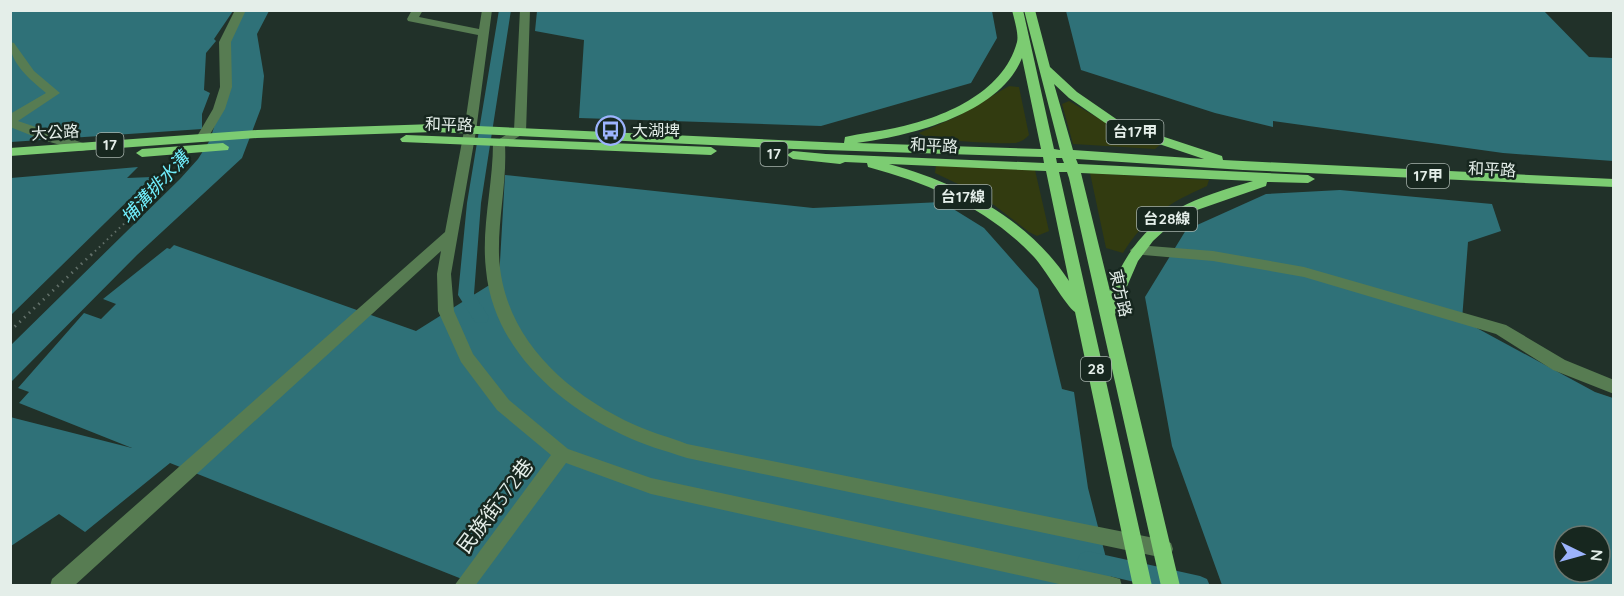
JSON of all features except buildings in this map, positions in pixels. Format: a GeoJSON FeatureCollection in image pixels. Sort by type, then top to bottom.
{"type":"FeatureCollection","features":[{"type":"Feature","properties":{"kind":"main road"},"geometry":{"type":"LineString","coordinates":[[1017,10],[1049,160]]}},
{"type":"Feature","properties":{"kind":"main road","name":"東方路"},"geometry":{"type":"LineString","coordinates":[[1029,10],[1108,314],[1171,585]]}},
{"type":"Feature","properties":{"kind":"main road"},"geometry":{"type":"LineString","coordinates":[[793,150],[909,130],[947,116],[969,105],[1003,80],[1019,56],[1023,37]]}},
{"type":"Feature","properties":{"kind":"main road","name":"台17甲"},"geometry":{"type":"LineString","coordinates":[[1043,67],[1073,95],[1118,126],[1171,145],[1243,166]]}},
{"type":"Feature","properties":{"kind":"main road","name":"和平路"},"geometry":{"type":"LineString","coordinates":[[520,132],[793,150]]}},
{"type":"Feature","properties":{"kind":"main road","name":"和平路"},"geometry":{"type":"LineString","coordinates":[[203,141],[472,136],[499,139],[1243,166],[1614,183]]}},
{"type":"Feature","properties":{"kind":"main road","name":"大公路"},"geometry":{"type":"LineString","coordinates":[[10,152],[203,141]]}},
{"type":"Feature","properties":{"kind":"main road","name":"大公路"},"geometry":{"type":"LineString","coordinates":[[10,162],[203,141]]}},
{"type":"Feature","properties":{"kind":"main road","name":"台17線"},"geometry":{"type":"LineString","coordinates":[[793,150],[875,165],[934,183],[987,209],[1034,246],[1054,268],[1086,320]]}},
{"type":"Feature","properties":{"kind":"main road","name":"28"},"geometry":{"type":"LineString","coordinates":[[1049,160],[1143,585]]}},
{"type":"Feature","properties":{"kind":"main road","name":"和平路"},"geometry":{"type":"LineString","coordinates":[[1070,161],[1272,179],[1375,180],[1614,190]]}},
{"type":"Feature","properties":{"kind":"main road","name":"台28線"},"geometry":{"type":"LineString","coordinates":[[1108,314],[1137,250],[1167,219],[1230,192],[1272,179]]}},
{"type":"Feature","properties":{"kind":"lane"},"geometry":{"type":"LineString","coordinates":[[203,141],[219,109],[226,87],[225,42],[241,10]]}},
{"type":"Feature","properties":{"kind":"lane"},"geometry":{"type":"LineString","coordinates":[[418,10],[412,19],[484,33]]}},
{"type":"Feature","properties":{"kind":"lane"},"geometry":{"type":"LineString","coordinates":[[487,10],[472,136],[444,274],[446,311],[467,358],[503,405],[562,454],[651,486],[1113,585]]}},
{"type":"Feature","properties":{"kind":"lane"},"geometry":{"type":"LineString","coordinates":[[525,10],[520,132],[499,139],[501,162],[495,218],[493,270],[501,308],[526,353],[576,398],[624,428],[687,451],[1164,549]]}},
{"type":"Feature","properties":{"kind":"lane"},"geometry":{"type":"LineString","coordinates":[[10,45],[30,73],[54,93],[10,121]]}},
{"type":"Feature","properties":{"kind":"lane"},"geometry":{"type":"LineString","coordinates":[[10,121],[47,137],[81,147]]}},
{"type":"Feature","properties":{"kind":"lane"},"geometry":{"type":"LineString","coordinates":[[59,585],[451,234]]}},
{"type":"Feature","properties":{"kind":"lane"},"geometry":{"type":"LineString","coordinates":[[1137,250],[1213,256],[1304,272],[1501,329],[1558,365],[1614,387]]}},
{"type":"Feature","properties":{"kind":"lane","name":"民族街372巷"},"geometry":{"type":"LineString","coordinates":[[464,585],[562,454]]}},
{"type":"Feature","properties":{"kind":"path"},"geometry":{"type":"LineString","coordinates":[[10,331],[167,183],[203,141]]}},
{"type":"Feature","properties":{"kind":"green space"},"geometry":{"type":"Polygon","coordinates":[[[1009,86],[1019,87],[1029,135],[1022,141],[1005,143],[963,141],[935,138],[919,133],[956,117],[1009,86]]]}},
{"type":"Feature","properties":{"kind":"green space"},"geometry":{"type":"Polygon","coordinates":[[[1069,101],[1110,125],[1160,145],[1155,149],[1073,144],[1062,104],[1069,101]]]}},
{"type":"Feature","properties":{"kind":"green space"},"geometry":{"type":"Polygon","coordinates":[[[936,165],[1035,170],[1049,231],[1037,236],[1029,232],[981,195],[935,173],[936,165]]]}},
{"type":"Feature","properties":{"kind":"green space"},"geometry":{"type":"Polygon","coordinates":[[[1090,173],[1209,180],[1207,186],[1170,205],[1149,220],[1123,253],[1106,248],[1090,173]]]}},
{"type":"Feature","properties":{"kind":"water"},"geometry":{"type":"Polygon","coordinates":[[[11,11],[233,11],[214,39],[216,41],[206,53],[204,90],[210,93],[202,114],[202,129],[11,142],[11,11]]]}},
{"type":"Feature","properties":{"kind":"water"},"geometry":{"type":"Polygon","coordinates":[[[244,11],[269,11],[257,34],[264,76],[261,108],[242,158],[137,255],[11,382],[11,345],[180,179],[198,159],[210,140],[226,88],[229,39],[244,11]]]}},
{"type":"Feature","properties":{"kind":"water"},"geometry":{"type":"Polygon","coordinates":[[[537,11],[992,11],[997,38],[971,83],[821,126],[579,118],[584,40],[535,31],[537,11]]]}},
{"type":"Feature","properties":{"kind":"water"},"geometry":{"type":"Polygon","coordinates":[[[1066,11],[1544,11],[1589,57],[1613,58],[1613,161],[1503,153],[1273,121],[1273,127],[1215,113],[1081,70],[1066,11]]]}},
{"type":"Feature","properties":{"kind":"water"},"geometry":{"type":"Polygon","coordinates":[[[138,167],[127,178],[152,177],[11,315],[11,178],[138,167]]]}},
{"type":"Feature","properties":{"kind":"water"},"geometry":{"type":"Polygon","coordinates":[[[505,175],[813,208],[942,202],[984,228],[1038,289],[1062,389],[1074,392],[1088,488],[1113,585],[477,585],[170,463],[85,532],[59,514],[11,546],[10,417],[132,448],[19,403],[29,392],[18,388],[84,313],[101,319],[116,304],[103,299],[167,248],[170,249],[174,245],[416,331],[499,279],[505,175]]]}},
{"type":"Feature","properties":{"kind":"water"},"geometry":{"type":"Polygon","coordinates":[[[1340,190],[1492,204],[1501,231],[1468,242],[1462,320],[1595,392],[1613,398],[1613,585],[1222,585],[1172,446],[1145,297],[1186,230],[1266,194],[1340,190]]]}},
{"type":"Feature","properties":{"kind":"waterway"},"geometry":{"type":"LineString","coordinates":[[481,317],[466,295],[474,203],[505,10]]}},
{"type":"Feature","properties":{"kind":"waterway"},"geometry":{"type":"LineString","coordinates":[[1087,561],[1200,586]]}},
{"type":"Feature","properties":{"kind":"place","name":"大湖埤"},"geometry":{"type":"Point","coordinates":[611,130]}},
{"type":"Feature","properties":{"kind":"water label","name":"埔溝排水溝"},"geometry":{"type":"Point","coordinates":[155,188]}}]}
